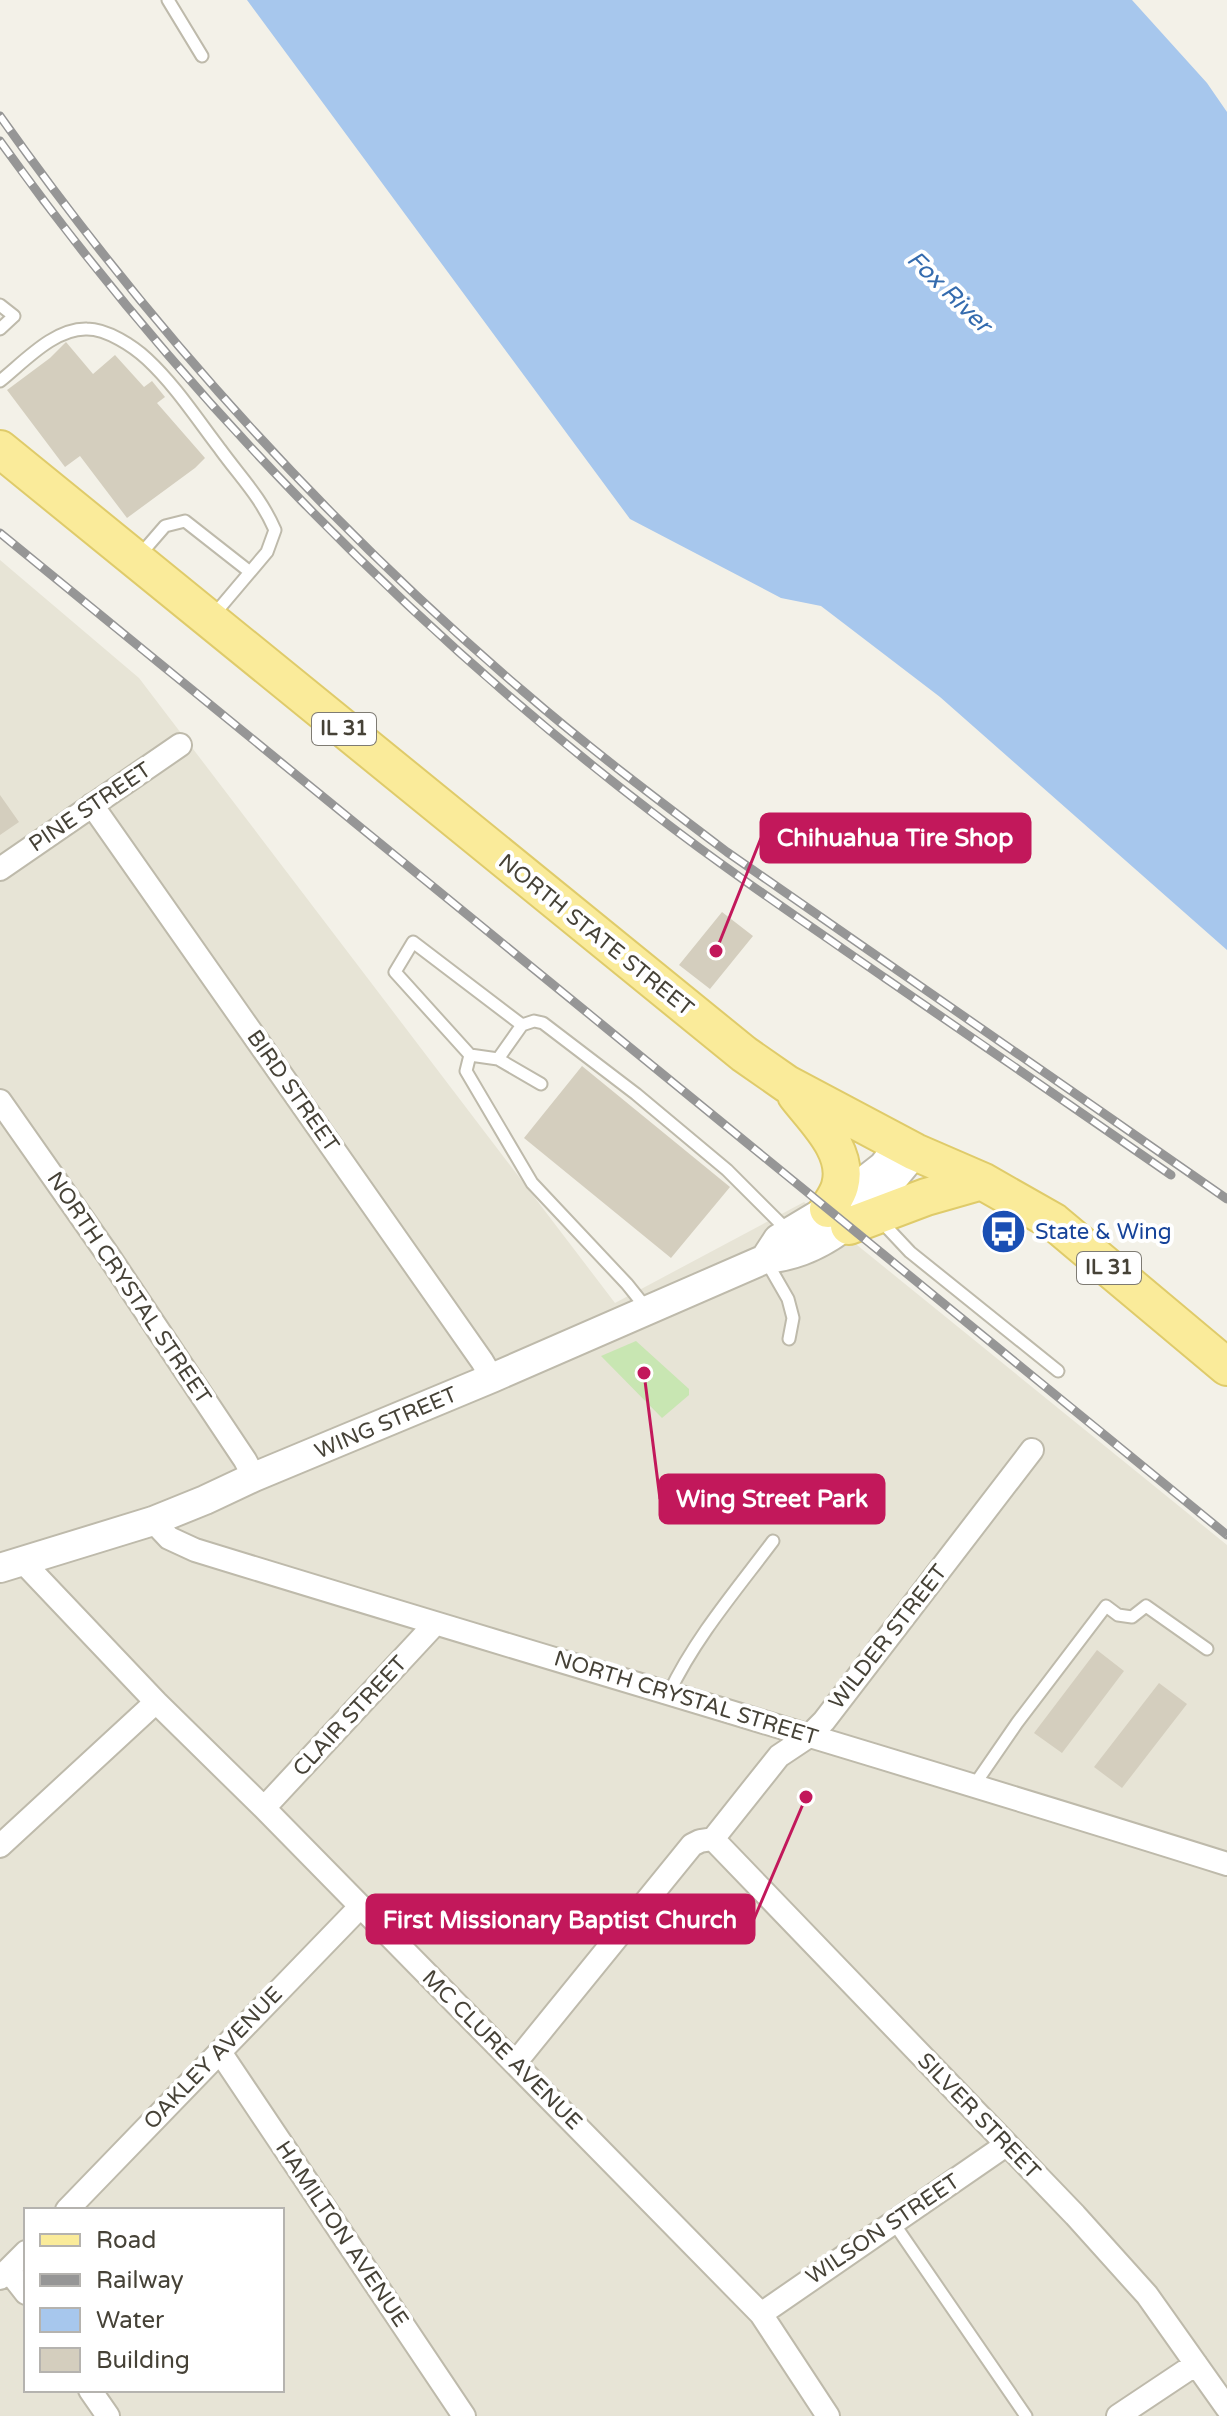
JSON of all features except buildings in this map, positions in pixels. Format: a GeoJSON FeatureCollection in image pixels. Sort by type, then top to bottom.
{"type":"FeatureCollection","features":[{"type":"Feature","properties":{"kind":"main road","name":"NORTH STATE STREET"},"geometry":{"type":"LineString","coordinates":[[0,449],[744,1054],[787,1084],[907,1148],[982,1181],[1054,1222],[1227,1367]]}},
{"type":"Feature","properties":{"kind":"main road"},"geometry":{"type":"LineString","coordinates":[[787,1084],[838,1154],[840,1186],[851,1217],[982,1181]]}},
{"type":"Feature","properties":{"kind":"street","name":"PINE STREET"},"geometry":{"type":"LineString","coordinates":[[0,869],[180,745]]}},
{"type":"Feature","properties":{"kind":"street","name":"BIRD STREET"},"geometry":{"type":"LineString","coordinates":[[92,805],[492,1378]]}},
{"type":"Feature","properties":{"kind":"street","name":"NORTH CRYSTAL STREET"},"geometry":{"type":"LineString","coordinates":[[0,1101],[108,1255],[254,1477]]}},
{"type":"Feature","properties":{"kind":"street","name":"WING STREET"},"geometry":{"type":"LineString","coordinates":[[12,1566],[153,1521],[765,1259],[787,1257],[851,1217],[882,1193],[907,1148]]}},
{"type":"Feature","properties":{"kind":"street","name":"WING STREET"},"geometry":{"type":"LineString","coordinates":[[765,1259],[778,1239],[790,1232],[851,1217]]}},
{"type":"Feature","properties":{"kind":"street","name":"WILDER STREET"},"geometry":{"type":"LineString","coordinates":[[515,2063],[686,1851],[700,1841],[713,1839],[779,1756],[809,1736],[824,1721],[1032,1450]]}},
{"type":"Feature","properties":{"kind":"street","name":"NORTH CRYSTAL STREET"},"geometry":{"type":"LineString","coordinates":[[153,1521],[169,1538],[195,1550],[975,1784],[1227,1864]]}},
{"type":"Feature","properties":{"kind":"street","name":"MC CLURE AVENUE"},"geometry":{"type":"LineString","coordinates":[[12,1566],[264,1808],[761,2314],[828,2416]]}},
{"type":"Feature","properties":{"kind":"street","name":"CLAIR STREET"},"geometry":{"type":"LineString","coordinates":[[264,1808],[435,1624]]}},
{"type":"Feature","properties":{"kind":"street"},"geometry":{"type":"LineString","coordinates":[[0,1846],[156,1702]]}},
{"type":"Feature","properties":{"kind":"street","name":"SILVER STREET"},"geometry":{"type":"LineString","coordinates":[[713,1839],[1137,2283],[1227,2408]]}},
{"type":"Feature","properties":{"kind":"street","name":"OAKLEY AVENUE"},"geometry":{"type":"LineString","coordinates":[[69,2208],[360,1907]]}},
{"type":"Feature","properties":{"kind":"street","name":"HAMILTON AVENUE"},"geometry":{"type":"LineString","coordinates":[[220,2052],[464,2416]]}},
{"type":"Feature","properties":{"kind":"street","name":"WILSON STREET"},"geometry":{"type":"LineString","coordinates":[[761,2314],[1006,2145]]}},
{"type":"Feature","properties":{"kind":"street"},"geometry":{"type":"LineString","coordinates":[[24,2254],[4,2274],[24,2291]]}},
{"type":"Feature","properties":{"kind":"street"},"geometry":{"type":"LineString","coordinates":[[1118,2416],[1196,2364]]}},
{"type":"Feature","properties":{"kind":"street"},"geometry":{"type":"LineString","coordinates":[[91,2392],[108,2416]]}},
{"type":"Feature","properties":{"kind":"lane"},"geometry":{"type":"LineString","coordinates":[[168,0],[202,56]]}},
{"type":"Feature","properties":{"kind":"lane"},"geometry":{"type":"LineString","coordinates":[[0,305],[14,316],[0,329]]}},
{"type":"Feature","properties":{"kind":"lane"},"geometry":{"type":"LineString","coordinates":[[0,381],[44,346],[71,330],[90,328],[112,335],[146,358],[199,420],[264,505],[275,530],[267,552],[210,620]]}},
{"type":"Feature","properties":{"kind":"lane"},"geometry":{"type":"LineString","coordinates":[[136,560],[165,526],[185,521],[250,572]]}},
{"type":"Feature","properties":{"kind":"lane"},"geometry":{"type":"LineString","coordinates":[[522,1025],[413,942],[395,972],[470,1055],[498,1059],[541,1084]]}},
{"type":"Feature","properties":{"kind":"lane"},"geometry":{"type":"LineString","coordinates":[[498,1059],[522,1025],[534,1021],[543,1023],[585,1053],[727,1170],[790,1232]]}},
{"type":"Feature","properties":{"kind":"lane"},"geometry":{"type":"LineString","coordinates":[[470,1055],[466,1071],[532,1183],[627,1284],[647,1310]]}},
{"type":"Feature","properties":{"kind":"lane"},"geometry":{"type":"LineString","coordinates":[[851,1217],[910,1252],[1058,1371]]}},
{"type":"Feature","properties":{"kind":"lane"},"geometry":{"type":"LineString","coordinates":[[765,1259],[788,1299],[793,1318],[789,1339]]}},
{"type":"Feature","properties":{"kind":"lane"},"geometry":{"type":"LineString","coordinates":[[669,1693],[722,1609],[773,1541]]}},
{"type":"Feature","properties":{"kind":"lane"},"geometry":{"type":"LineString","coordinates":[[975,1784],[1106,1606],[1118,1615],[1132,1617],[1146,1606],[1207,1649]]}},
{"type":"Feature","properties":{"kind":"lane"},"geometry":{"type":"LineString","coordinates":[[893,2222],[1026,2416]]}},
{"type":"Feature","properties":{"kind":"shaded area"},"geometry":{"type":"Polygon","coordinates":[[[0,560],[139,678],[615,1303],[804,1202],[1227,1545],[1227,2416],[0,2416],[0,560]]]}},
{"type":"Feature","properties":{"kind":"green space"},"geometry":{"type":"Polygon","coordinates":[[[636,1341],[689,1389],[689,1395],[662,1418],[601,1356],[636,1341]]]}},
{"type":"Feature","properties":{"kind":"water","name":"Fox River"},"geometry":{"type":"Polygon","coordinates":[[[247,0],[1132,0],[1207,83],[1227,112],[1227,950],[940,697],[821,606],[781,598],[630,519],[247,0]]]}},
{"type":"Feature","properties":{"kind":"railway"},"geometry":{"type":"LineString","coordinates":[[0,116],[117,272],[244,420],[379,560],[523,691],[727,852],[1227,1199]]}},
{"type":"Feature","properties":{"kind":"railway"},"geometry":{"type":"LineString","coordinates":[[0,141],[70,235],[221,415],[385,584],[472,664],[561,740],[710,856],[1171,1175]]}},
{"type":"Feature","properties":{"kind":"railway"},"geometry":{"type":"LineString","coordinates":[[0,533],[1227,1535]]}},
{"type":"Feature","properties":{"kind":"place","name":"Chihuahua Tire Shop"},"geometry":{"type":"Point","coordinates":[716,951]}},
{"type":"Feature","properties":{"kind":"place","name":"State & Wing"},"geometry":{"type":"Point","coordinates":[1004,1232]}},
{"type":"Feature","properties":{"kind":"place","name":"Wing Street Park"},"geometry":{"type":"Point","coordinates":[644,1373]}},
{"type":"Feature","properties":{"kind":"place","name":"First Missionary Baptist Church"},"geometry":{"type":"Point","coordinates":[806,1797]}}]}
